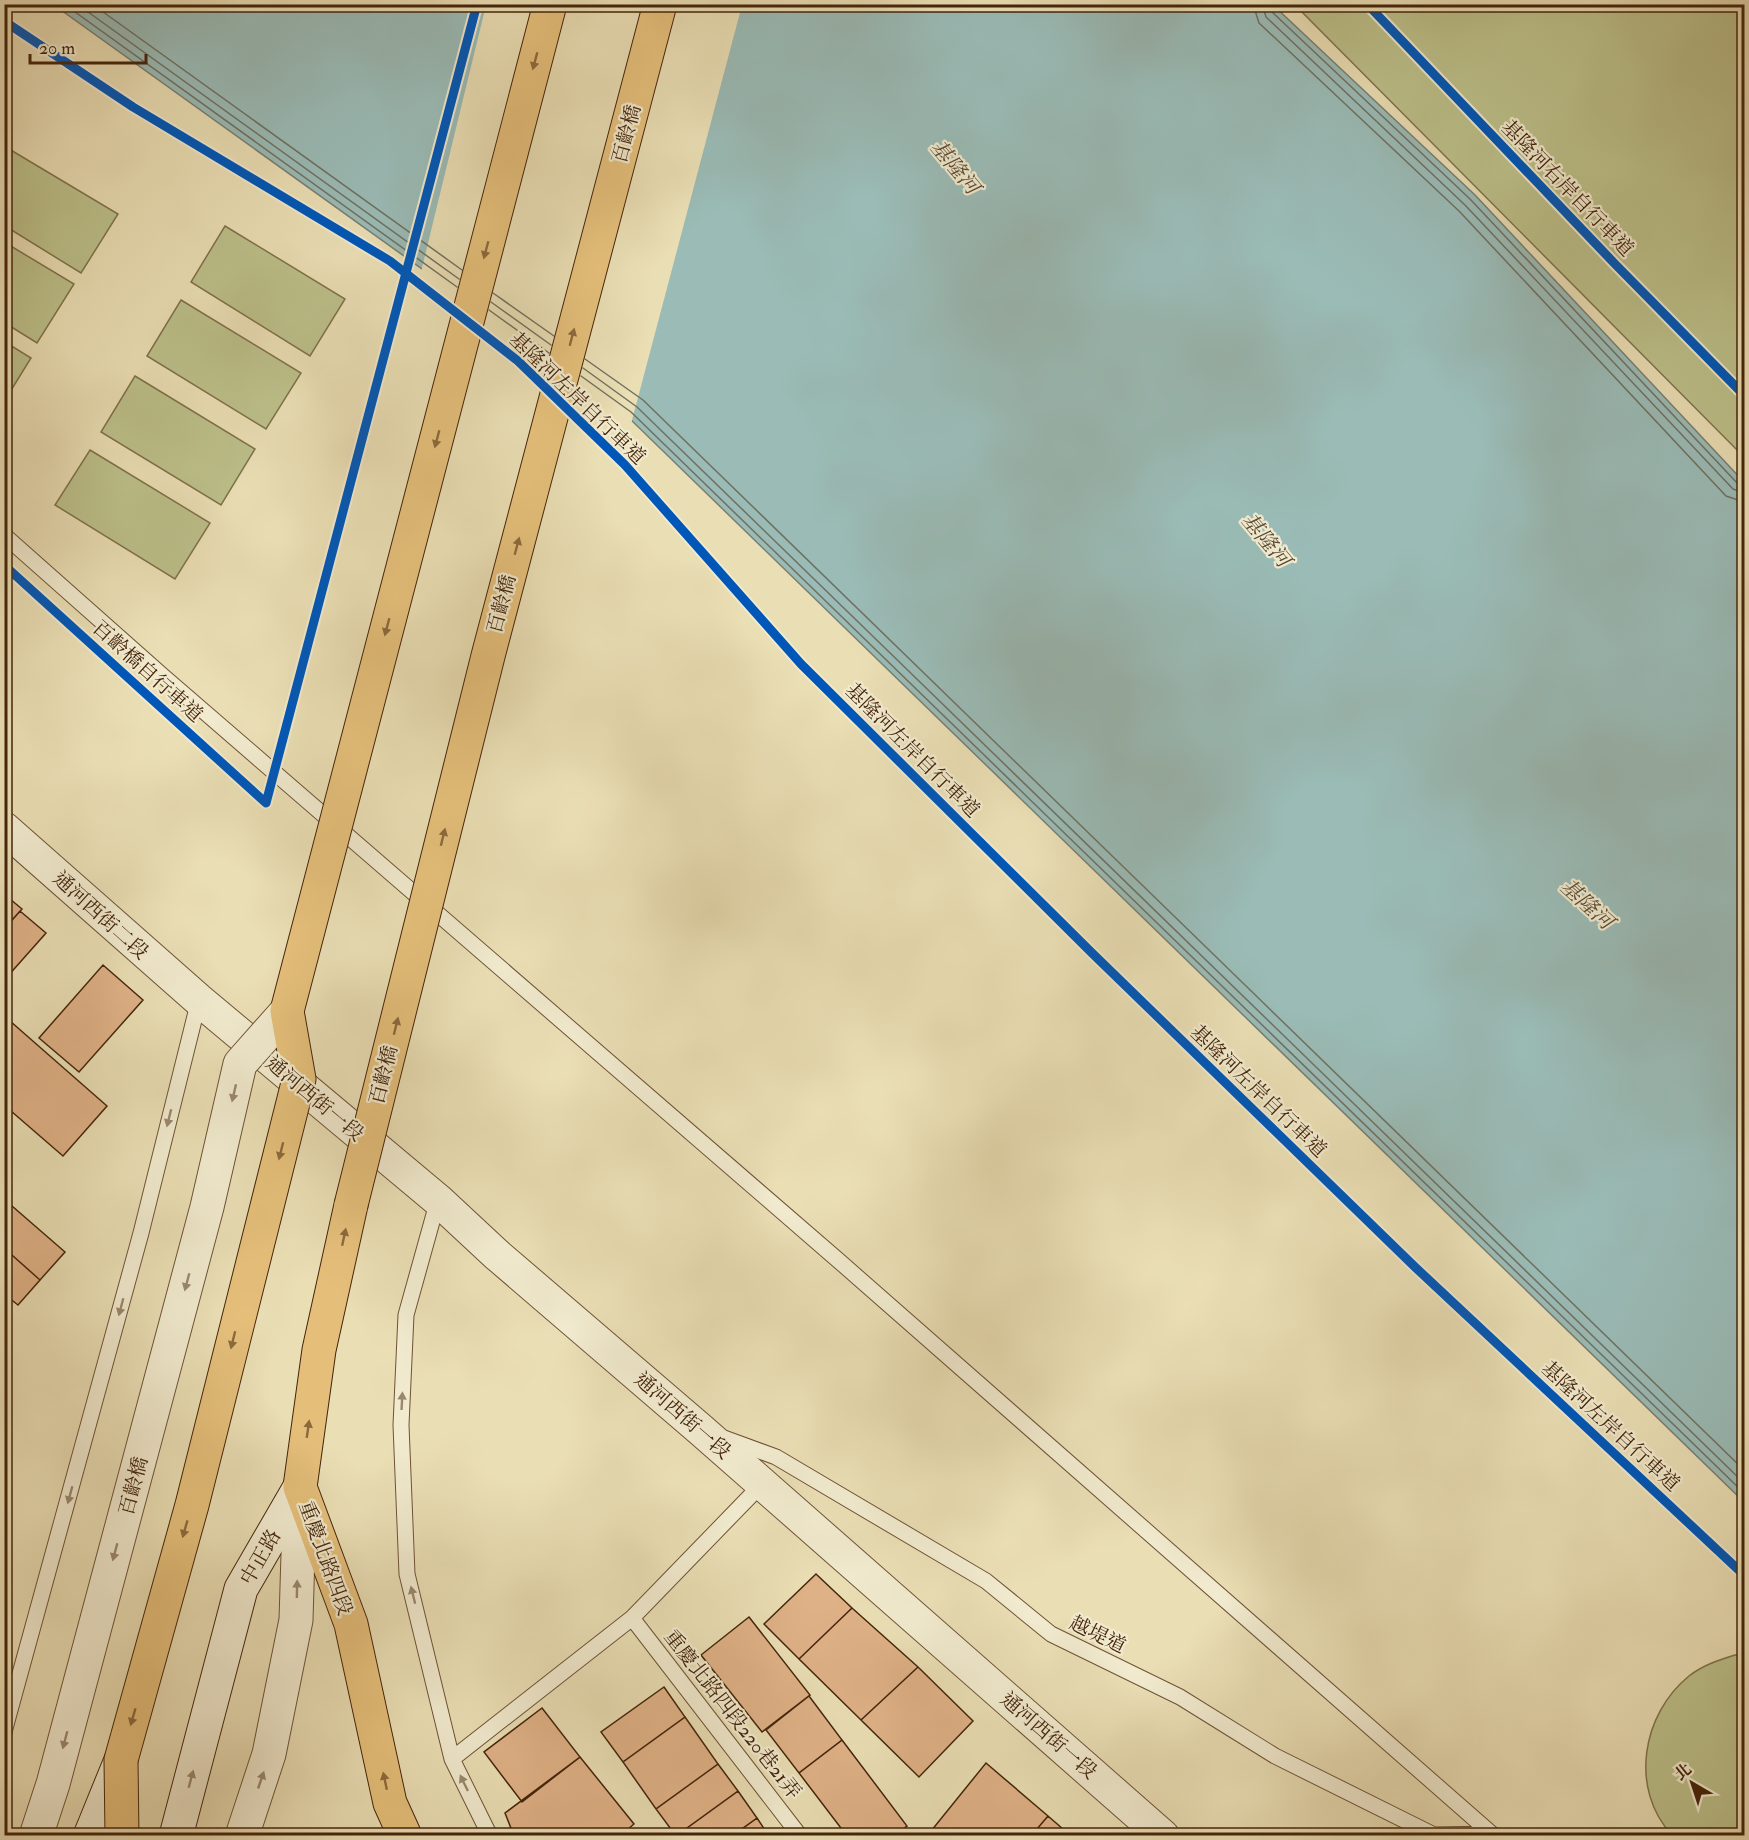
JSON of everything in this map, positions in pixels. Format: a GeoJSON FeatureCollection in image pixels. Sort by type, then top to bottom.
{"type":"FeatureCollection","features":[{"type":"Feature","properties":{"kind":"main road","name":"百齡橋"},"geometry":{"type":"LineString","coordinates":[[122,1836],[121,1760],[192,1505],[298,1079],[287,1011],[550,4]]}},
{"type":"Feature","properties":{"kind":"main road","name":"百齡橋"},"geometry":{"type":"LineString","coordinates":[[351,1205],[488,656],[660,4]]}},
{"type":"Feature","properties":{"kind":"main road","name":"重慶北路四段"},"geometry":{"type":"LineString","coordinates":[[351,1205],[319,1350],[300,1487],[351,1624],[390,1803],[405,1836]]}},
{"type":"Feature","properties":{"kind":"street","name":"通河西街二段"},"geometry":{"type":"LineString","coordinates":[[4,828],[199,1000]]}},
{"type":"Feature","properties":{"kind":"street","name":"通河西街一段"},"geometry":{"type":"LineString","coordinates":[[199,1000],[438,1200],[496,1254],[701,1430],[1163,1836]]}},
{"type":"Feature","properties":{"kind":"street","name":"百齡橋"},"geometry":{"type":"LineString","coordinates":[[36,1836],[57,1772],[207,1208],[240,1065],[287,1011]]}},
{"type":"Feature","properties":{"kind":"street","name":"中正路"},"geometry":{"type":"LineString","coordinates":[[176,1836],[241,1589],[300,1487]]}},
{"type":"Feature","properties":{"kind":"street","name":"中正路"},"geometry":{"type":"LineString","coordinates":[[242,1836],[269,1754],[296,1620],[300,1487]]}},
{"type":"Feature","properties":{"kind":"street"},"geometry":{"type":"LineString","coordinates":[[90,1836],[121,1760]]}},
{"type":"Feature","properties":{"kind":"lane"},"geometry":{"type":"LineString","coordinates":[[4,535],[163,676],[831,1254],[1493,1835]]}},
{"type":"Feature","properties":{"kind":"lane"},"geometry":{"type":"LineString","coordinates":[[4,1732],[141,1233],[199,1000]]}},
{"type":"Feature","properties":{"kind":"lane"},"geometry":{"type":"LineString","coordinates":[[438,1200],[406,1315],[401,1425],[407,1574],[452,1759],[489,1836]]}},
{"type":"Feature","properties":{"kind":"lane","name":"越堤道"},"geometry":{"type":"LineString","coordinates":[[701,1430],[776,1457],[986,1581],[1051,1634],[1180,1697],[1275,1756],[1434,1835],[1493,1835]]}},
{"type":"Feature","properties":{"kind":"lane"},"geometry":{"type":"LineString","coordinates":[[452,1759],[632,1618],[762,1485]]}},
{"type":"Feature","properties":{"kind":"lane","name":"重慶北路四段220巷21弄"},"geometry":{"type":"LineString","coordinates":[[632,1618],[800,1836]]}},
{"type":"Feature","properties":{"kind":"green space"},"geometry":{"type":"Polygon","coordinates":[[[1295,5],[1744,5],[1744,457],[1295,5]]]}},
{"type":"Feature","properties":{"kind":"green space"},"geometry":{"type":"Polygon","coordinates":[[[4,146],[118,214],[81,273],[5,226],[4,146]]]}},
{"type":"Feature","properties":{"kind":"green space"},"geometry":{"type":"Polygon","coordinates":[[[225,226],[345,299],[310,356],[191,282],[225,226]]]}},
{"type":"Feature","properties":{"kind":"green space"},"geometry":{"type":"Polygon","coordinates":[[[4,242],[74,284],[37,343],[5,323],[4,242]]]}},
{"type":"Feature","properties":{"kind":"green space"},"geometry":{"type":"Polygon","coordinates":[[[181,300],[301,373],[266,429],[147,356],[181,300]]]}},
{"type":"Feature","properties":{"kind":"green space"},"geometry":{"type":"Polygon","coordinates":[[[5,342],[31,358],[5,400],[5,342]]]}},
{"type":"Feature","properties":{"kind":"green space"},"geometry":{"type":"Polygon","coordinates":[[[135,376],[255,449],[221,505],[101,432],[135,376]]]}},
{"type":"Feature","properties":{"kind":"green space"},"geometry":{"type":"Polygon","coordinates":[[[90,450],[210,523],[175,579],[55,505],[90,450]]]}},
{"type":"Feature","properties":{"kind":"green space"},"geometry":{"type":"Polygon","coordinates":[[[1735,1655],[1744,1655],[1744,1835],[1672,1835],[1658,1817],[1650,1796],[1646,1774],[1647,1752],[1652,1731],[1660,1710],[1689,1676],[1705,1666],[1735,1655]]]}},
{"type":"Feature","properties":{"kind":"water","name":"基隆河"},"geometry":{"type":"Polygon","coordinates":[[[54,5],[1273,5],[1475,195],[1744,482],[1744,1502],[627,416],[54,5]]]}},
{"type":"Feature","properties":{"kind":"pier"},"geometry":{"type":"Polygon","coordinates":[[[486,5],[742,5],[631,424],[421,272],[486,5]]]}},
{"type":"Feature","properties":{"kind":"building"},"geometry":{"type":"Polygon","coordinates":[[[4,894],[22,909],[4,929],[4,894]]]}},
{"type":"Feature","properties":{"kind":"building"},"geometry":{"type":"Polygon","coordinates":[[[20,911],[46,933],[7,977],[4,975],[4,929],[20,911]]]}},
{"type":"Feature","properties":{"kind":"building"},"geometry":{"type":"Polygon","coordinates":[[[103,965],[143,1000],[79,1072],[39,1038],[103,965]]]}},
{"type":"Feature","properties":{"kind":"building"},"geometry":{"type":"Polygon","coordinates":[[[10,1021],[107,1106],[63,1156],[4,1105],[4,1027],[10,1021]]]}},
{"type":"Feature","properties":{"kind":"building"},"geometry":{"type":"Polygon","coordinates":[[[12,1206],[65,1252],[40,1280],[4,1248],[4,1215],[12,1206]]]}},
{"type":"Feature","properties":{"kind":"building"},"geometry":{"type":"Polygon","coordinates":[[[4,1248],[40,1280],[18,1305],[4,1294],[4,1248]]]}},
{"type":"Feature","properties":{"kind":"building"},"geometry":{"type":"Polygon","coordinates":[[[816,1574],[852,1608],[799,1659],[764,1624],[816,1574]]]}},
{"type":"Feature","properties":{"kind":"building"},"geometry":{"type":"Polygon","coordinates":[[[852,1608],[918,1667],[861,1720],[799,1659],[852,1608]]]}},
{"type":"Feature","properties":{"kind":"building"},"geometry":{"type":"Polygon","coordinates":[[[749,1617],[810,1695],[762,1732],[701,1655],[749,1617]]]}},
{"type":"Feature","properties":{"kind":"building"},"geometry":{"type":"Polygon","coordinates":[[[918,1667],[973,1721],[919,1777],[861,1720],[918,1667]]]}},
{"type":"Feature","properties":{"kind":"building"},"geometry":{"type":"Polygon","coordinates":[[[664,1687],[685,1717],[623,1762],[601,1732],[664,1687]]]}},
{"type":"Feature","properties":{"kind":"building"},"geometry":{"type":"Polygon","coordinates":[[[809,1696],[842,1740],[799,1773],[766,1730],[809,1696]]]}},
{"type":"Feature","properties":{"kind":"building"},"geometry":{"type":"Polygon","coordinates":[[[542,1708],[580,1757],[522,1802],[484,1752],[542,1708]]]}},
{"type":"Feature","properties":{"kind":"building"},"geometry":{"type":"Polygon","coordinates":[[[685,1717],[718,1764],[656,1809],[623,1762],[685,1717]]]}},
{"type":"Feature","properties":{"kind":"building"},"geometry":{"type":"Polygon","coordinates":[[[842,1740],[907,1826],[894,1836],[847,1836],[799,1773],[842,1740]]]}},
{"type":"Feature","properties":{"kind":"building"},"geometry":{"type":"Polygon","coordinates":[[[580,1757],[634,1824],[620,1836],[514,1836],[505,1813],[580,1757]]]}},
{"type":"Feature","properties":{"kind":"building"},"geometry":{"type":"Polygon","coordinates":[[[986,1763],[1048,1816],[1031,1836],[927,1836],[986,1763]]]}},
{"type":"Feature","properties":{"kind":"building"},"geometry":{"type":"Polygon","coordinates":[[[718,1764],[738,1791],[676,1836],[656,1809],[718,1764]]]}},
{"type":"Feature","properties":{"kind":"building"},"geometry":{"type":"Polygon","coordinates":[[[738,1791],[757,1818],[732,1836],[676,1836],[738,1791]]]}},
{"type":"Feature","properties":{"kind":"building"},"geometry":{"type":"Polygon","coordinates":[[[1048,1816],[1071,1836],[1031,1836],[1048,1816]]]}},
{"type":"Feature","properties":{"kind":"building"},"geometry":{"type":"Polygon","coordinates":[[[757,1818],[769,1836],[732,1836],[757,1818]]]}},
{"type":"Feature","properties":{"kind":"cycle path","name":"百齡橋自行車道"},"geometry":{"type":"LineString","coordinates":[[4,565],[266,803],[477,4]]}},
{"type":"Feature","properties":{"kind":"cycle path","name":"基隆河右岸自行車道"},"geometry":{"type":"LineString","coordinates":[[1367,4],[1615,264],[1744,395]]}},
{"type":"Feature","properties":{"kind":"cycle path","name":"基隆河左岸自行車道"},"geometry":{"type":"LineString","coordinates":[[4,21],[133,107],[390,261],[518,361],[625,465],[801,664],[1092,953],[1415,1267],[1744,1575]]}}]}
